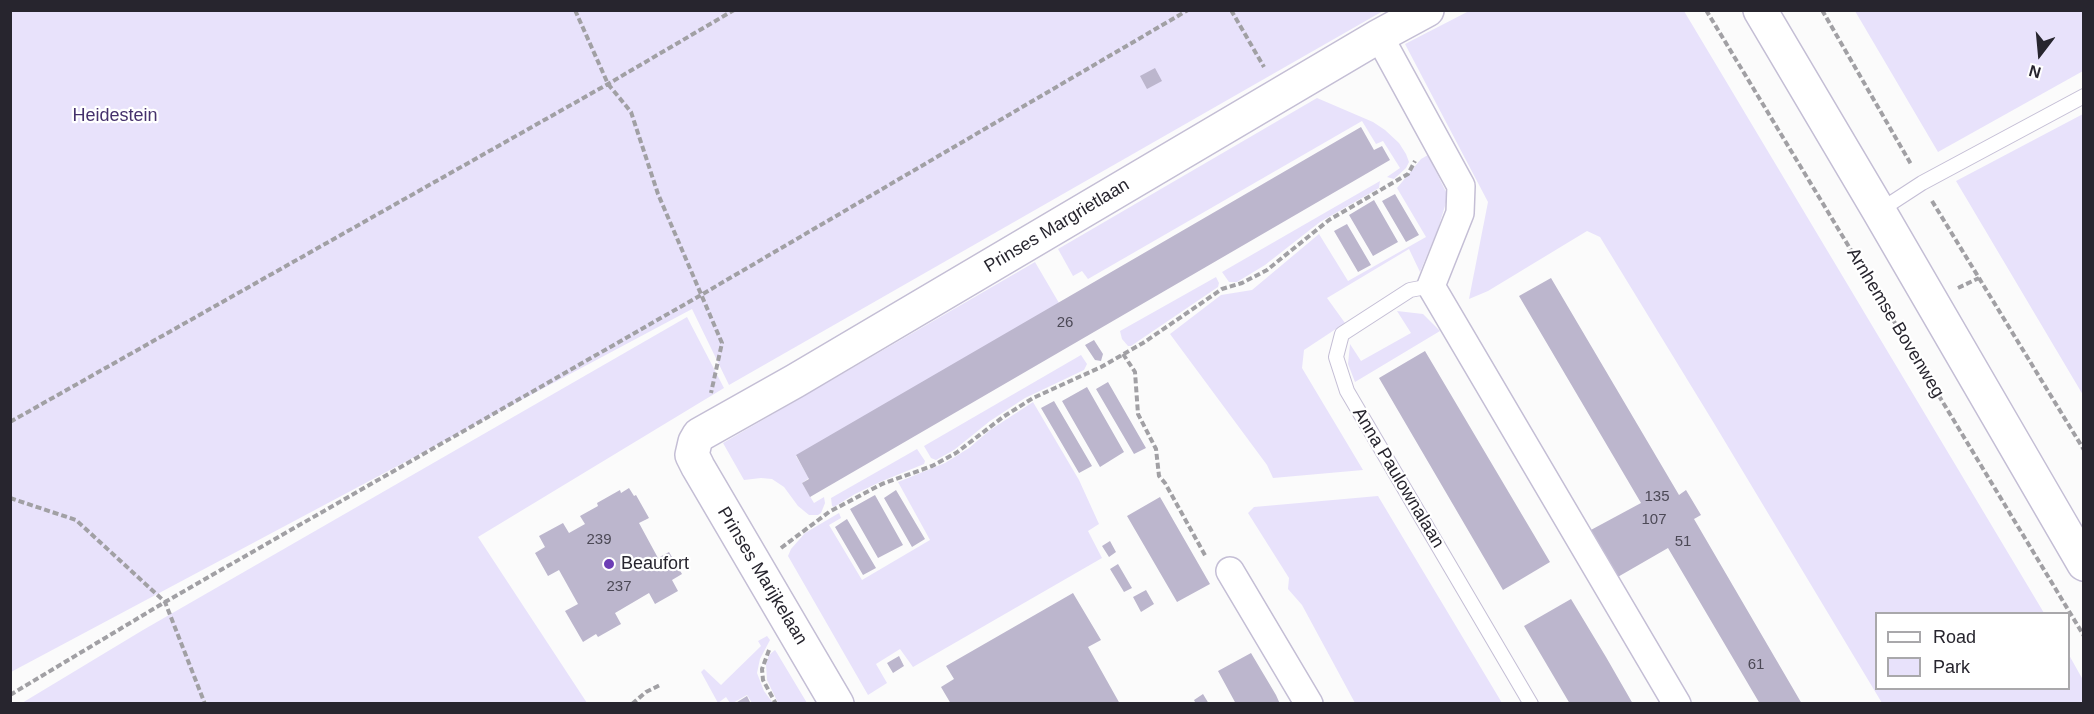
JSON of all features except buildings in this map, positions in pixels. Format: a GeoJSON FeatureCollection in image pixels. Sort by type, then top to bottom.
{"type":"FeatureCollection","features":[{"type":"Feature","properties":{"kind":"street","name":"Prinses Margrietlaan"},"geometry":{"type":"LineString","coordinates":[[696,442],[1280,94],[1427,10]]}},
{"type":"Feature","properties":{"kind":"street"},"geometry":{"type":"LineString","coordinates":[[1760,10],[1880,210],[2084,564]]}},
{"type":"Feature","properties":{"kind":"street"},"geometry":{"type":"LineString","coordinates":[[1379,36],[1461,186],[1460,213],[1431,286],[1677,704]]}},
{"type":"Feature","properties":{"kind":"street","name":"Prinses Marijkelaan"},"geometry":{"type":"LineString","coordinates":[[696,442],[692,455],[698,467],[837,704]]}},
{"type":"Feature","properties":{"kind":"street"},"geometry":{"type":"LineString","coordinates":[[1230,571],[1309,704]]}},
{"type":"Feature","properties":{"kind":"lane"},"geometry":{"type":"LineString","coordinates":[[1880,210],[1922,183],[2084,96]]}},
{"type":"Feature","properties":{"kind":"lane","name":"Anna Paulownalaan"},"geometry":{"type":"LineString","coordinates":[[1431,286],[1410,290],[1342,334],[1336,357],[1347,391],[1531,704]]}},
{"type":"Feature","properties":{"kind":"path"},"geometry":{"type":"LineString","coordinates":[[575,10],[608,84],[631,112],[658,194],[722,343],[711,396],[696,420],[696,442]]}},
{"type":"Feature","properties":{"kind":"path"},"geometry":{"type":"LineString","coordinates":[[10,422],[608,84],[734,10]]}},
{"type":"Feature","properties":{"kind":"path"},"geometry":{"type":"LineString","coordinates":[[10,695],[165,602],[701,295],[1188,10]]}},
{"type":"Feature","properties":{"kind":"path"},"geometry":{"type":"LineString","coordinates":[[1231,10],[1280,94]]}},
{"type":"Feature","properties":{"kind":"path","name":"Arnhemse Bovenweg"},"geometry":{"type":"LineString","coordinates":[[1706,10],[2070,612]]}},
{"type":"Feature","properties":{"kind":"path"},"geometry":{"type":"LineString","coordinates":[[1822,10],[1922,183],[2084,450]]}},
{"type":"Feature","properties":{"kind":"path"},"geometry":{"type":"LineString","coordinates":[[756,566],[829,512],[882,484],[932,466],[956,453],[1003,417],[1033,398],[1061,387],[1123,354],[1222,289],[1242,283],[1267,270],[1329,220],[1408,174],[1424,150],[1438,143]]}},
{"type":"Feature","properties":{"kind":"path"},"geometry":{"type":"LineString","coordinates":[[1123,354],[1135,372],[1138,414],[1156,449],[1159,476],[1209,562],[1222,555],[1230,571]]}},
{"type":"Feature","properties":{"kind":"path"},"geometry":{"type":"LineString","coordinates":[[10,498],[76,520],[165,602],[204,704]]}},
{"type":"Feature","properties":{"kind":"path","name":"Arnhemse Bovenweg"},"geometry":{"type":"LineString","coordinates":[[2070,613],[2084,636]]}},
{"type":"Feature","properties":{"kind":"path"},"geometry":{"type":"LineString","coordinates":[[771,647],[767,652],[762,669],[763,680],[776,704]]}},
{"type":"Feature","properties":{"kind":"path"},"geometry":{"type":"LineString","coordinates":[[632,704],[646,692],[660,685]]}},
{"type":"Feature","properties":{"kind":"green space","name":"Heidestein"},"geometry":{"type":"Polygon","coordinates":[[[10,11],[1383,11],[729,385],[692,309],[11,672],[10,11]]]}},
{"type":"Feature","properties":{"kind":"green space"},"geometry":{"type":"Polygon","coordinates":[[[1469,11],[1684,11],[2043,612],[1875,612],[1875,690],[2070,690],[2070,657],[2083,680],[2083,703],[1882,703],[1600,237],[1587,231],[1488,291],[1469,299],[1488,202],[1405,44],[1469,11]]]}},
{"type":"Feature","properties":{"kind":"green space"},"geometry":{"type":"Polygon","coordinates":[[[1855,11],[2083,11],[2083,71],[1938,152],[1855,11]]]}},
{"type":"Feature","properties":{"kind":"green space"},"geometry":{"type":"Polygon","coordinates":[[[1317,98],[1373,122],[1385,130],[1399,143],[1406,154],[1409,162],[1406,168],[1394,179],[1387,177],[1400,168],[1383,141],[1376,144],[1362,121],[1088,279],[1082,271],[1073,276],[1058,249],[1317,98]]]}},
{"type":"Feature","properties":{"kind":"green space"},"geometry":{"type":"Polygon","coordinates":[[[2083,114],[2083,395],[1956,181],[2083,114]]]}},
{"type":"Feature","properties":{"kind":"green space"},"geometry":{"type":"Polygon","coordinates":[[[1428,155],[1448,196],[1438,229],[1420,272],[1409,249],[1327,298],[1345,323],[1304,350],[1302,368],[1363,470],[1273,478],[1267,465],[1170,334],[1221,295],[1252,290],[1319,234],[1348,281],[1426,237],[1397,188],[1421,159],[1428,155]]]}},
{"type":"Feature","properties":{"kind":"green space"},"geometry":{"type":"Polygon","coordinates":[[[1380,181],[1379,188],[1320,222],[1265,265],[1237,282],[1229,282],[1222,272],[1380,181]]]}},
{"type":"Feature","properties":{"kind":"green space"},"geometry":{"type":"Polygon","coordinates":[[[1035,262],[1059,303],[796,456],[809,478],[802,483],[814,503],[824,497],[825,503],[821,513],[809,515],[798,506],[784,487],[772,479],[744,480],[723,443],[1035,262]]]}},
{"type":"Feature","properties":{"kind":"green space"},"geometry":{"type":"Polygon","coordinates":[[[1216,277],[1218,287],[1131,346],[1128,346],[1122,339],[1120,331],[1216,277]]]}},
{"type":"Feature","properties":{"kind":"green space"},"geometry":{"type":"Polygon","coordinates":[[[1397,311],[1423,314],[1440,331],[1355,382],[1348,364],[1350,344],[1361,361],[1411,333],[1397,311]]]}},
{"type":"Feature","properties":{"kind":"green space"},"geometry":{"type":"Polygon","coordinates":[[[687,317],[724,388],[478,537],[587,703],[207,704],[206,700],[201,704],[22,703],[143,630],[687,317]]]}},
{"type":"Feature","properties":{"kind":"green space"},"geometry":{"type":"Polygon","coordinates":[[[1081,355],[1087,364],[1084,370],[1025,398],[990,421],[954,450],[936,460],[931,458],[924,446],[1081,355]]]}},
{"type":"Feature","properties":{"kind":"green space"},"geometry":{"type":"Polygon","coordinates":[[[1033,402],[1079,480],[1099,524],[1088,531],[1102,558],[913,667],[900,649],[876,664],[887,683],[868,695],[788,556],[791,549],[805,533],[839,513],[841,518],[829,525],[862,580],[930,540],[898,482],[945,463],[1033,402]]]}},
{"type":"Feature","properties":{"kind":"green space"},"geometry":{"type":"Polygon","coordinates":[[[917,449],[925,461],[924,464],[880,482],[832,506],[831,498],[917,449]]]}},
{"type":"Feature","properties":{"kind":"green space"},"geometry":{"type":"Polygon","coordinates":[[[1378,496],[1502,703],[1355,703],[1302,605],[1288,589],[1289,578],[1248,513],[1254,507],[1378,496]]]}},
{"type":"Feature","properties":{"kind":"green space"},"geometry":{"type":"Polygon","coordinates":[[[767,636],[770,640],[760,659],[757,673],[764,691],[773,703],[752,703],[747,695],[733,703],[730,703],[726,697],[718,703],[701,672],[704,669],[721,685],[761,646],[758,641],[767,636]]]}},
{"type":"Feature","properties":{"kind":"green space"},"geometry":{"type":"Polygon","coordinates":[[[775,650],[807,703],[778,703],[767,680],[766,664],[769,655],[775,650]]]}},
{"type":"Feature","properties":{"kind":"place","name":"Beaufort"},"geometry":{"type":"Point","coordinates":[609,564]}}]}
